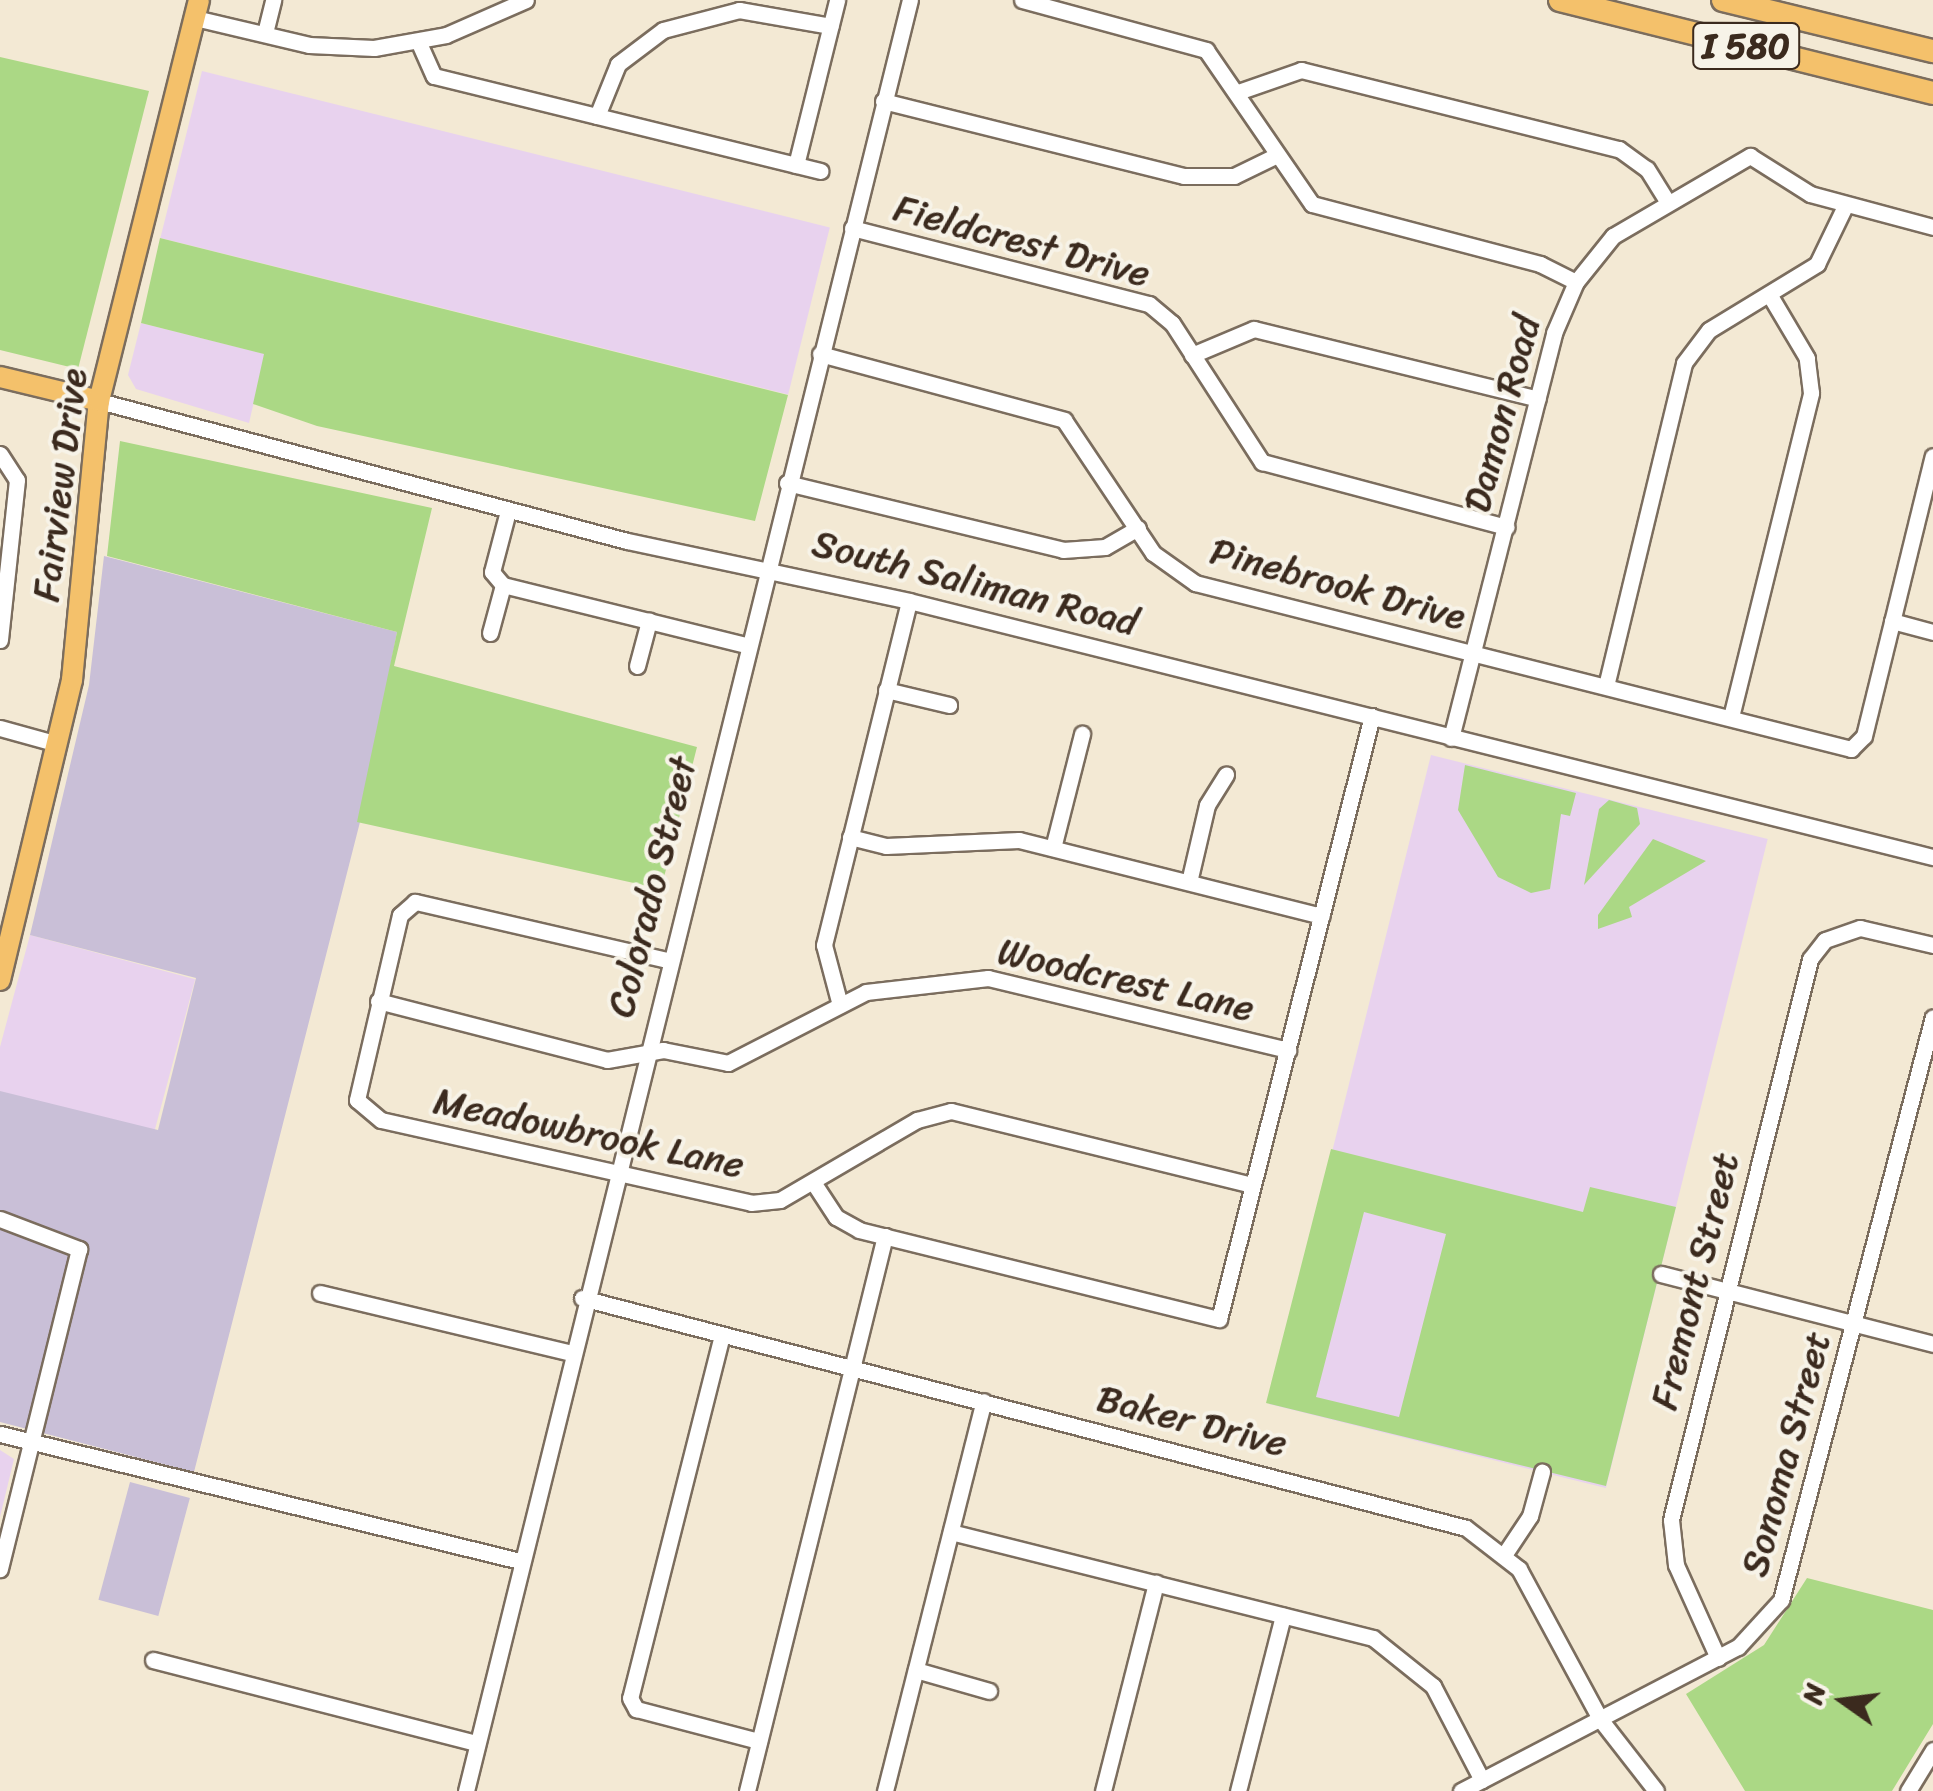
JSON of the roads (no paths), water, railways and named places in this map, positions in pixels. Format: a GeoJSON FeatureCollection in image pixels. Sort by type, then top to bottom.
{"type":"FeatureCollection","features":[{"type":"Feature","properties":{"kind":"highway","name":"I 580"},"geometry":{"type":"LineString","coordinates":[[1560,0],[1933,93]]}},
{"type":"Feature","properties":{"kind":"highway","name":"I 580"},"geometry":{"type":"LineString","coordinates":[[1722,0],[1933,52]]}},
{"type":"Feature","properties":{"kind":"main road","name":"Fairview Drive"},"geometry":{"type":"LineString","coordinates":[[0,980],[58,744],[99,401],[197,9]]}},
{"type":"Feature","properties":{"kind":"main road","name":"South Saliman Road"},"geometry":{"type":"LineString","coordinates":[[0,377],[99,401]]}},
{"type":"Feature","properties":{"kind":"street"},"geometry":{"type":"LineString","coordinates":[[265,34],[273,0]]}},
{"type":"Feature","properties":{"kind":"street"},"geometry":{"type":"LineString","coordinates":[[197,9],[265,34],[358,49],[418,43],[526,0]]}},
{"type":"Feature","properties":{"kind":"street"},"geometry":{"type":"LineString","coordinates":[[796,165],[838,0]]}},
{"type":"Feature","properties":{"kind":"street","name":"Colorado Street"},"geometry":{"type":"LineString","coordinates":[[466,1791],[516,1560],[910,0]]}},
{"type":"Feature","properties":{"kind":"street"},"geometry":{"type":"LineString","coordinates":[[1022,0],[1189,42],[1221,63],[1307,200],[1333,214],[1540,264],[1576,282]]}},
{"type":"Feature","properties":{"kind":"street"},"geometry":{"type":"LineString","coordinates":[[598,116],[618,64],[663,30],[740,10],[831,26]]}},
{"type":"Feature","properties":{"kind":"street"},"geometry":{"type":"LineString","coordinates":[[418,43],[434,76],[821,171]]}},
{"type":"Feature","properties":{"kind":"street"},"geometry":{"type":"LineString","coordinates":[[1238,92],[1302,70],[1618,149],[1648,169],[1666,200]]}},
{"type":"Feature","properties":{"kind":"street"},"geometry":{"type":"LineString","coordinates":[[883,101],[1184,176],[1234,176],[1276,155]]}},
{"type":"Feature","properties":{"kind":"street","name":"Damon Road"},"geometry":{"type":"LineString","coordinates":[[1452,738],[1538,399],[1576,282],[1612,236],[1715,172],[1757,157],[1797,188],[1845,206]]}},
{"type":"Feature","properties":{"kind":"street"},"geometry":{"type":"LineString","coordinates":[[1606,686],[1684,363],[1709,330],[1817,264],[1845,206],[1933,226]]}},
{"type":"Feature","properties":{"kind":"street","name":"Fieldcrest Drive"},"geometry":{"type":"LineString","coordinates":[[852,228],[1134,298],[1172,323],[1248,451],[1276,470],[1506,526]]}},
{"type":"Feature","properties":{"kind":"street"},"geometry":{"type":"LineString","coordinates":[[1730,717],[1811,394],[1807,358],[1768,294]]}},
{"type":"Feature","properties":{"kind":"street"},"geometry":{"type":"LineString","coordinates":[[1192,354],[1254,329],[1538,399]]}},
{"type":"Feature","properties":{"kind":"street","name":"Pinebrook Drive"},"geometry":{"type":"LineString","coordinates":[[820,354],[1064,420],[1165,565],[1195,583],[1474,653],[1857,745],[1892,622]]}},
{"type":"Feature","properties":{"kind":"street","name":"South Saliman Road"},"geometry":{"type":"LineString","coordinates":[[99,401],[508,510],[909,600],[1933,857]]}},
{"type":"Feature","properties":{"kind":"street"},"geometry":{"type":"LineString","coordinates":[[0,454],[17,480],[0,640]]}},
{"type":"Feature","properties":{"kind":"street"},"geometry":{"type":"LineString","coordinates":[[1933,456],[1892,622],[1933,632]]}},
{"type":"Feature","properties":{"kind":"street"},"geometry":{"type":"LineString","coordinates":[[788,483],[1062,550],[1104,547],[1138,528]]}},
{"type":"Feature","properties":{"kind":"street"},"geometry":{"type":"LineString","coordinates":[[508,510],[492,572],[502,584],[746,645]]}},
{"type":"Feature","properties":{"kind":"street"},"geometry":{"type":"LineString","coordinates":[[490,633],[502,584]]}},
{"type":"Feature","properties":{"kind":"street"},"geometry":{"type":"LineString","coordinates":[[840,1006],[824,945],[909,600]]}},
{"type":"Feature","properties":{"kind":"street"},"geometry":{"type":"LineString","coordinates":[[637,666],[649,621]]}},
{"type":"Feature","properties":{"kind":"street"},"geometry":{"type":"LineString","coordinates":[[886,690],[950,706]]}},
{"type":"Feature","properties":{"kind":"street"},"geometry":{"type":"LineString","coordinates":[[812,1182],[843,1223],[1219,1319],[1372,716]]}},
{"type":"Feature","properties":{"kind":"street"},"geometry":{"type":"LineString","coordinates":[[0,728],[58,744]]}},
{"type":"Feature","properties":{"kind":"street"},"geometry":{"type":"LineString","coordinates":[[1053,848],[1082,734]]}},
{"type":"Feature","properties":{"kind":"street"},"geometry":{"type":"LineString","coordinates":[[1189,882],[1207,805],[1226,774]]}},
{"type":"Feature","properties":{"kind":"street"},"geometry":{"type":"LineString","coordinates":[[850,837],[894,846],[998,837],[1322,916]]}},
{"type":"Feature","properties":{"kind":"street"},"geometry":{"type":"LineString","coordinates":[[378,1001],[400,915],[415,902],[667,960]]}},
{"type":"Feature","properties":{"kind":"street","name":"Fremont Street"},"geometry":{"type":"LineString","coordinates":[[1718,1658],[1676,1566],[1671,1520],[1810,958],[1842,930],[1933,945]]}},
{"type":"Feature","properties":{"kind":"street","name":"Woodcrest Lane"},"geometry":{"type":"LineString","coordinates":[[378,1001],[607,1060],[643,1056],[741,1061],[877,989],[1002,979],[1288,1050]]}},
{"type":"Feature","properties":{"kind":"street","name":"Meadowbrook Lane"},"geometry":{"type":"LineString","coordinates":[[378,1001],[356,1088],[362,1110],[612,1176],[633,1173],[764,1204],[812,1182],[917,1120],[951,1111],[1252,1185]]}},
{"type":"Feature","properties":{"kind":"street","name":"Sonoma Street"},"geometry":{"type":"LineString","coordinates":[[1461,1791],[1718,1658],[1767,1622],[1789,1583],[1933,1017]]}},
{"type":"Feature","properties":{"kind":"street"},"geometry":{"type":"LineString","coordinates":[[0,1220],[80,1249],[0,1569]]}},
{"type":"Feature","properties":{"kind":"street"},"geometry":{"type":"LineString","coordinates":[[747,1791],[885,1236]]}},
{"type":"Feature","properties":{"kind":"street"},"geometry":{"type":"LineString","coordinates":[[1660,1274],[1933,1344]]}},
{"type":"Feature","properties":{"kind":"street"},"geometry":{"type":"LineString","coordinates":[[320,1293],[568,1352]]}},
{"type":"Feature","properties":{"kind":"street","name":"Baker Drive"},"geometry":{"type":"LineString","coordinates":[[582,1298],[1441,1518],[1504,1556],[1538,1599],[1600,1719],[1656,1791]]}},
{"type":"Feature","properties":{"kind":"street"},"geometry":{"type":"LineString","coordinates":[[722,1334],[637,1672],[636,1709],[760,1741]]}},
{"type":"Feature","properties":{"kind":"street"},"geometry":{"type":"LineString","coordinates":[[885,1791],[984,1401]]}},
{"type":"Feature","properties":{"kind":"street"},"geometry":{"type":"LineString","coordinates":[[0,1434],[516,1560]]}},
{"type":"Feature","properties":{"kind":"street"},"geometry":{"type":"LineString","coordinates":[[1504,1556],[1530,1516],[1542,1472]]}},
{"type":"Feature","properties":{"kind":"street"},"geometry":{"type":"LineString","coordinates":[[950,1532],[1372,1638],[1414,1663],[1482,1780]]}},
{"type":"Feature","properties":{"kind":"street"},"geometry":{"type":"LineString","coordinates":[[1104,1791],[1156,1583]]}},
{"type":"Feature","properties":{"kind":"street"},"geometry":{"type":"LineString","coordinates":[[1238,1791],[1283,1616]]}},
{"type":"Feature","properties":{"kind":"street"},"geometry":{"type":"LineString","coordinates":[[153,1660],[477,1743]]}},
{"type":"Feature","properties":{"kind":"street"},"geometry":{"type":"LineString","coordinates":[[916,1670],[990,1691]]}},
{"type":"Feature","properties":{"kind":"street"},"geometry":{"type":"LineString","coordinates":[[1908,1791],[1933,1750]]}}]}
